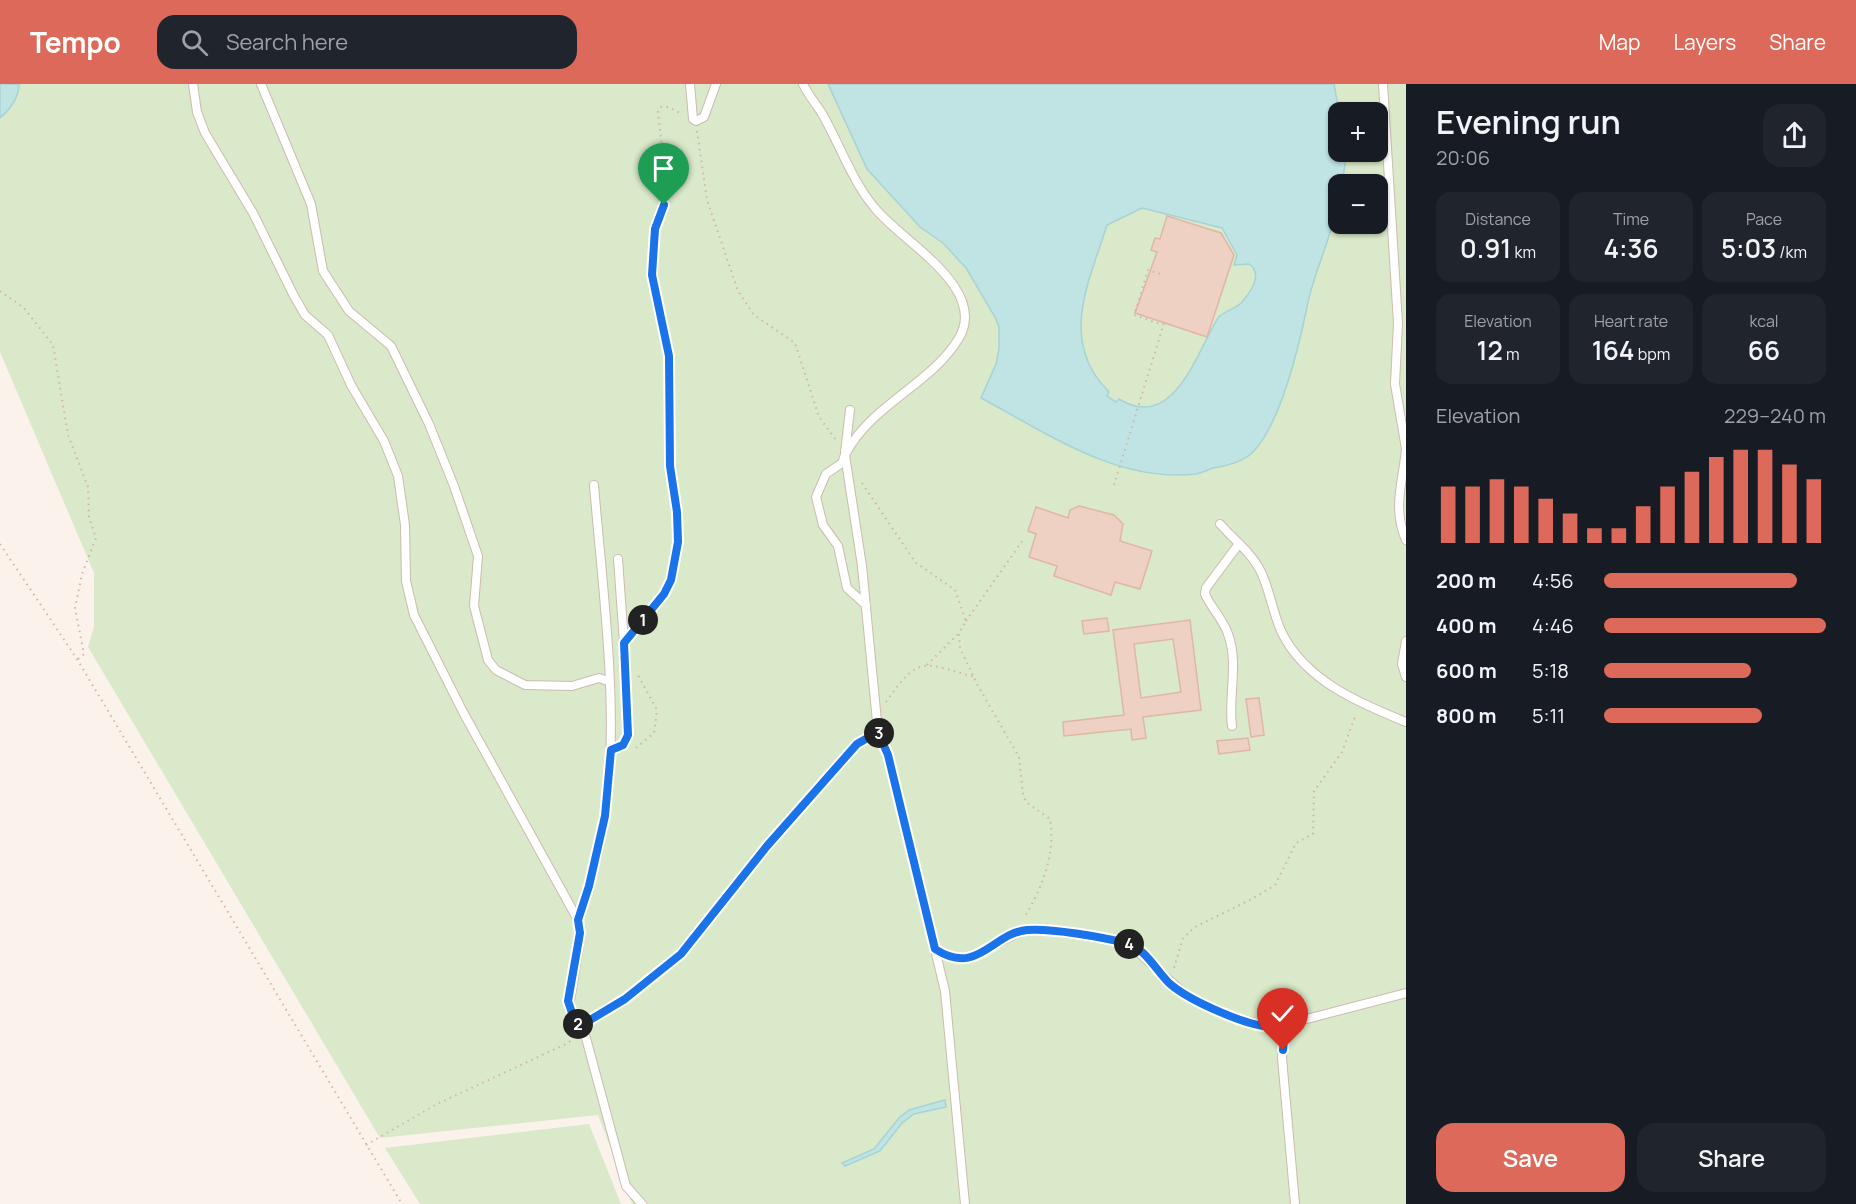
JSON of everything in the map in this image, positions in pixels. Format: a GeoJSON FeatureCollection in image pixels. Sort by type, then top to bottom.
{"type":"FeatureCollection","features":[{"type":"Feature","properties":{"kind":"lane"},"geometry":{"type":"LineString","coordinates":[[193,84],[196,112],[205,133],[253,213],[305,315],[328,335],[351,385],[384,441],[398,476],[405,525],[406,581],[414,615],[485,752],[578,920],[580,933],[568,1001],[573,1016],[581,1028],[626,1186],[642,1204]]}},
{"type":"Feature","properties":{"kind":"lane"},"geometry":{"type":"LineString","coordinates":[[261,84],[311,204],[323,271],[349,311],[391,346],[429,424],[454,486],[478,556],[474,606],[488,660],[496,670],[525,685],[572,686],[599,678],[608,681]]}},
{"type":"Feature","properties":{"kind":"lane"},"geometry":{"type":"LineString","coordinates":[[690,84],[693,119],[699,121],[704,117],[716,84]]}},
{"type":"Feature","properties":{"kind":"lane"},"geometry":{"type":"LineString","coordinates":[[803,84],[823,115],[867,198],[887,222],[917,245],[941,271],[961,297],[967,316],[963,330],[949,354],[872,419],[842,463],[826,474],[816,497],[823,525],[838,546],[847,588],[866,605]]}},
{"type":"Feature","properties":{"kind":"lane"},"geometry":{"type":"LineString","coordinates":[[1383,84],[1398,323],[1395,384],[1406,449],[1400,476],[1398,516],[1406,540]]}},
{"type":"Feature","properties":{"kind":"lane"},"geometry":{"type":"LineString","coordinates":[[850,410],[845,456],[862,566],[878,732],[888,755],[945,991],[965,1204]]}},
{"type":"Feature","properties":{"kind":"lane"},"geometry":{"type":"LineString","coordinates":[[578,920],[603,827],[611,750],[594,485]]}},
{"type":"Feature","properties":{"kind":"lane"},"geometry":{"type":"LineString","coordinates":[[1220,524],[1238,545],[1250,554],[1260,570],[1282,633],[1300,658],[1334,688],[1360,703],[1406,722]]}},
{"type":"Feature","properties":{"kind":"lane"},"geometry":{"type":"LineString","coordinates":[[1232,726],[1229,708],[1232,656],[1228,634],[1205,594],[1206,588],[1238,545]]}},
{"type":"Feature","properties":{"kind":"lane"},"geometry":{"type":"LineString","coordinates":[[611,750],[623,745],[628,735],[618,559]]}},
{"type":"Feature","properties":{"kind":"lane"},"geometry":{"type":"LineString","coordinates":[[1406,641],[1402,664],[1406,677]]}},
{"type":"Feature","properties":{"kind":"lane"},"geometry":{"type":"LineString","coordinates":[[581,1028],[625,999],[681,954],[767,846],[857,744],[878,732]]}},
{"type":"Feature","properties":{"kind":"lane"},"geometry":{"type":"LineString","coordinates":[[935,949],[950,957],[970,958],[1023,930],[1044,929],[1128,943],[1188,997],[1238,1019],[1276,1027],[1406,993]]}},
{"type":"Feature","properties":{"kind":"lane"},"geometry":{"type":"LineString","coordinates":[[1295,1204],[1282,1058],[1284,1039],[1300,1022]]}},
{"type":"Feature","properties":{"kind":"path"},"geometry":{"type":"LineString","coordinates":[[624,646],[664,594],[671,580],[678,542],[677,512],[670,466],[669,356],[652,275],[655,229],[667,190],[658,112],[661,107],[669,107],[693,119],[703,158],[707,200],[738,291],[754,315],[795,343],[819,417],[840,445],[845,456]]}},
{"type":"Feature","properties":{"kind":"path"},"geometry":{"type":"LineString","coordinates":[[1114,485],[1164,324],[1134,315],[1148,270],[1160,274]]}},
{"type":"Feature","properties":{"kind":"path"},"geometry":{"type":"LineString","coordinates":[[0,291],[24,308],[53,345],[68,435],[88,487],[89,517],[96,538],[82,574],[75,608],[84,654],[77,659]]}},
{"type":"Feature","properties":{"kind":"path"},"geometry":{"type":"LineString","coordinates":[[861,482],[904,550],[915,562],[955,590],[966,621]]}},
{"type":"Feature","properties":{"kind":"path"},"geometry":{"type":"LineString","coordinates":[[876,717],[906,674],[926,665],[959,633],[1023,540]]}},
{"type":"Feature","properties":{"kind":"path"},"geometry":{"type":"LineString","coordinates":[[0,544],[77,659],[402,1204]]}},
{"type":"Feature","properties":{"kind":"path"},"geometry":{"type":"LineString","coordinates":[[959,633],[960,648],[974,677],[1019,757],[1026,802],[1050,819],[1048,866],[1041,888],[1024,918],[1023,930]]}},
{"type":"Feature","properties":{"kind":"path"},"geometry":{"type":"LineString","coordinates":[[926,665],[974,677]]}},
{"type":"Feature","properties":{"kind":"path"},"geometry":{"type":"LineString","coordinates":[[636,748],[654,733],[657,710],[637,673]]}},
{"type":"Feature","properties":{"kind":"path"},"geometry":{"type":"LineString","coordinates":[[1170,983],[1183,939],[1195,927],[1275,885],[1296,843],[1313,834],[1314,791],[1342,752],[1360,703]]}},
{"type":"Feature","properties":{"kind":"path"},"geometry":{"type":"LineString","coordinates":[[366,1145],[437,1104],[568,1043],[581,1028]]}},
{"type":"Feature","properties":{"kind":"green space"},"geometry":{"type":"Polygon","coordinates":[[[0,84],[1406,84],[1406,1204],[632,1204],[598,1115],[380,1138],[88,647],[94,627],[94,573],[0,352],[0,84]]]}},
{"type":"Feature","properties":{"kind":"green space"},"geometry":{"type":"Polygon","coordinates":[[[589,1124],[621,1204],[420,1204],[385,1148],[589,1124]]]}},
{"type":"Feature","properties":{"kind":"water"},"geometry":{"type":"Polygon","coordinates":[[[0,84],[19,84],[13,103],[0,118],[0,84]]]}},
{"type":"Feature","properties":{"kind":"water"},"geometry":{"type":"Polygon","coordinates":[[[828,84],[1334,84],[1337,102],[1328,102],[1328,162],[1345,162],[1344,174],[1328,174],[1329,234],[1279,406],[1261,442],[1251,454],[1233,464],[1196,474],[1167,475],[1138,471],[1111,463],[1057,440],[981,398],[996,364],[999,327],[966,268],[943,243],[920,227],[867,169],[828,84]],[[1142,208],[1107,225],[1086,290],[1081,332],[1085,353],[1094,373],[1109,392],[1107,396],[1116,402],[1119,399],[1138,407],[1155,405],[1169,397],[1181,384],[1218,318],[1241,303],[1254,284],[1255,273],[1249,264],[1234,265],[1237,255],[1222,228],[1142,208]]]}},
{"type":"Feature","properties":{"kind":"water"},"geometry":{"type":"Polygon","coordinates":[[[945,1100],[946,1107],[914,1114],[902,1123],[880,1151],[845,1166],[842,1163],[874,1149],[899,1118],[909,1110],[945,1100]]]}},
{"type":"Feature","properties":{"kind":"building"},"geometry":{"type":"Polygon","coordinates":[[[1167,216],[1221,233],[1234,255],[1207,337],[1135,313],[1157,252],[1151,250],[1155,238],[1160,239],[1167,216]]]}},
{"type":"Feature","properties":{"kind":"building"},"geometry":{"type":"Polygon","coordinates":[[[1079,506],[1114,515],[1123,524],[1120,541],[1152,551],[1140,589],[1115,582],[1111,595],[1054,576],[1057,566],[1029,557],[1036,534],[1028,531],[1036,507],[1068,518],[1070,510],[1079,506]]]}},
{"type":"Feature","properties":{"kind":"building"},"geometry":{"type":"Polygon","coordinates":[[[1107,618],[1109,631],[1084,634],[1082,621],[1107,618]]]}},
{"type":"Feature","properties":{"kind":"building"},"geometry":{"type":"Polygon","coordinates":[[[1190,620],[1201,710],[1143,717],[1146,738],[1132,740],[1131,729],[1064,736],[1063,722],[1124,715],[1113,630],[1190,620]],[[1173,639],[1134,644],[1141,698],[1181,692],[1173,639]]]}},
{"type":"Feature","properties":{"kind":"building"},"geometry":{"type":"Polygon","coordinates":[[[1259,698],[1264,735],[1251,737],[1246,699],[1259,698]]]}},
{"type":"Feature","properties":{"kind":"building"},"geometry":{"type":"Polygon","coordinates":[[[1248,738],[1250,750],[1219,754],[1217,741],[1248,738]]]}},
{"type":"Feature","properties":{"kind":"route"},"geometry":{"type":"LineString","coordinates":[[664,205],[655,229],[652,275],[669,356],[667,386],[670,466],[677,512],[678,542],[671,580],[664,594],[624,643],[628,735],[623,745],[611,750],[605,816],[589,886],[578,920],[580,933],[578,955],[568,1001],[576,1023],[580,1026],[600,1016],[654,977],[681,954],[726,894],[857,744],[866,736],[878,732],[888,755],[935,949],[950,957],[970,958],[1023,930],[1044,929],[1128,943],[1188,997],[1238,1019],[1276,1027],[1300,1022],[1284,1039],[1283,1050]]}}]}
